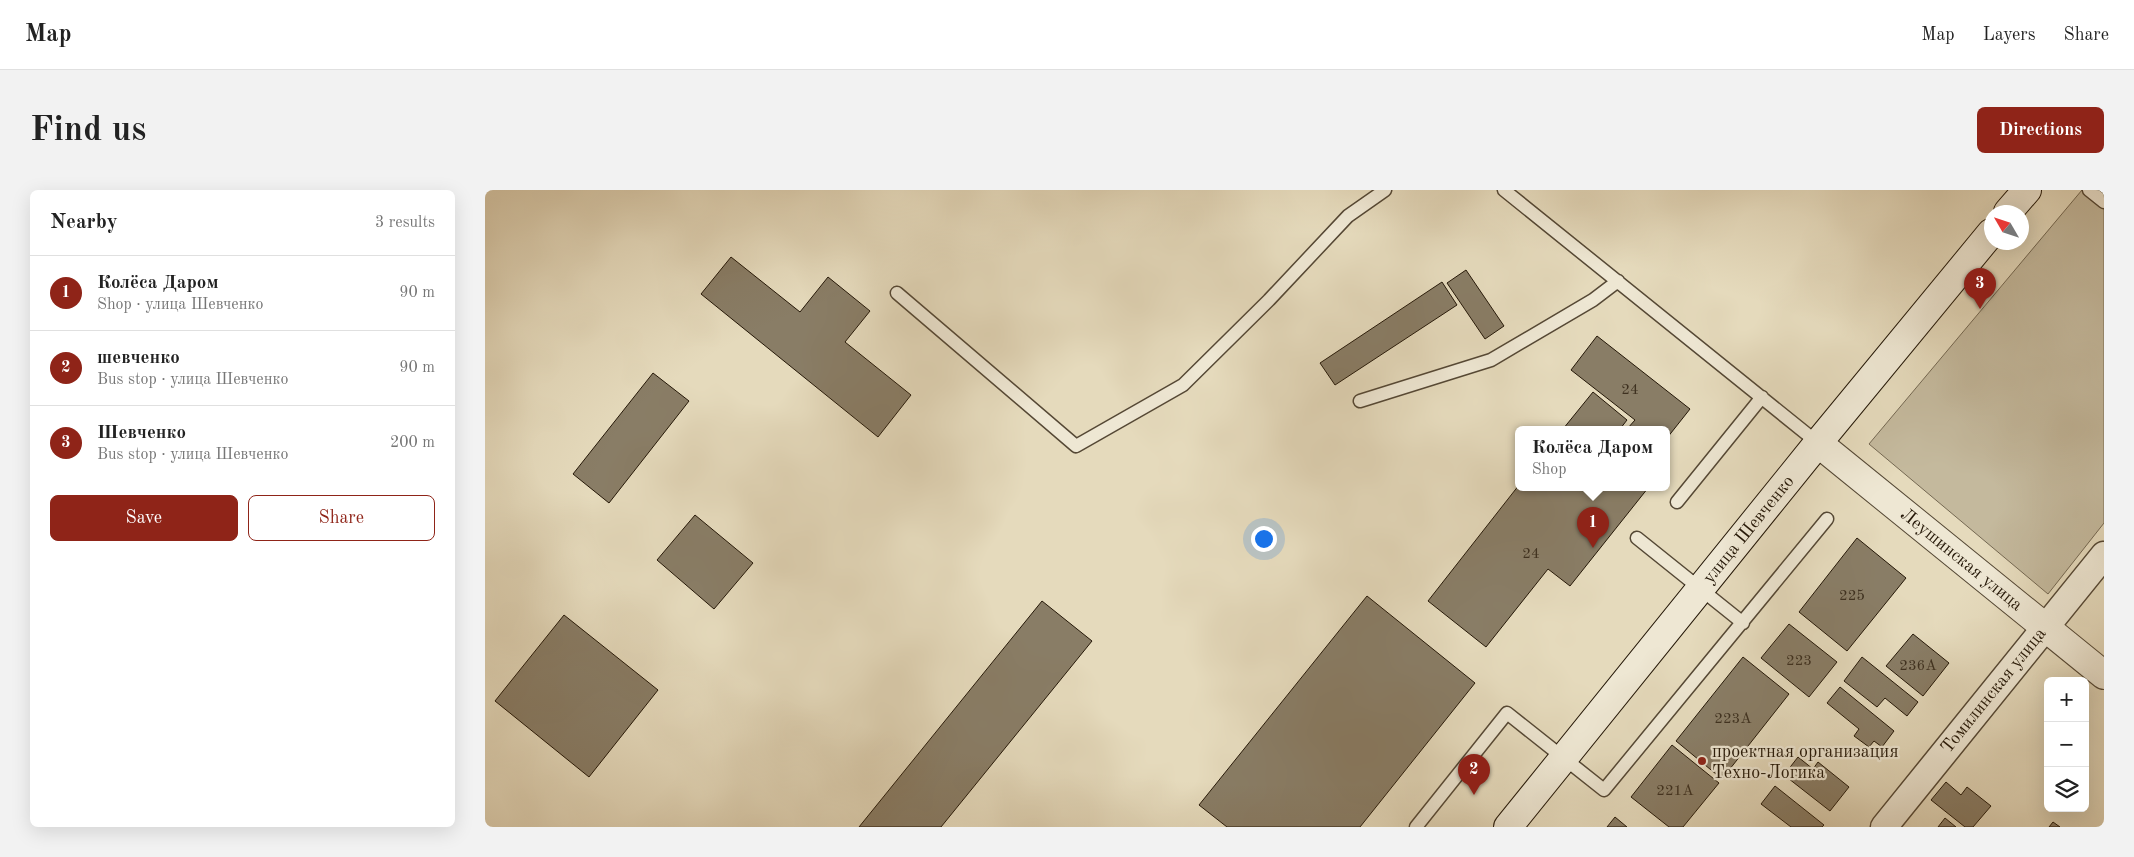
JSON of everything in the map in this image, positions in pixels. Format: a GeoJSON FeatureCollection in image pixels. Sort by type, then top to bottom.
{"type":"FeatureCollection","features":[{"type":"Feature","properties":{"kind":"main road"},"geometry":{"type":"LineString","coordinates":[[2014,205],[2027,190]]}},
{"type":"Feature","properties":{"kind":"main road","name":"улица Шевченко"},"geometry":{"type":"LineString","coordinates":[[1508,827],[1700,588],[1984,242]]}},
{"type":"Feature","properties":{"kind":"main road","name":"Леушинская улица"},"geometry":{"type":"LineString","coordinates":[[1819,443],[2104,675]]}},
{"type":"Feature","properties":{"kind":"street","name":"Томилинская улица"},"geometry":{"type":"LineString","coordinates":[[1884,827],[2104,555]]}},
{"type":"Feature","properties":{"kind":"lane"},"geometry":{"type":"LineString","coordinates":[[897,293],[1076,446],[1183,385],[1269,300],[1348,216],[1385,190]]}},
{"type":"Feature","properties":{"kind":"lane"},"geometry":{"type":"LineString","coordinates":[[1505,190],[1819,443]]}},
{"type":"Feature","properties":{"kind":"lane"},"geometry":{"type":"LineString","coordinates":[[2089,190],[2104,202]]}},
{"type":"Feature","properties":{"kind":"lane"},"geometry":{"type":"LineString","coordinates":[[1360,401],[1491,360],[1593,300],[1618,281]]}},
{"type":"Feature","properties":{"kind":"lane"},"geometry":{"type":"LineString","coordinates":[[1677,502],[1762,397]]}},
{"type":"Feature","properties":{"kind":"lane"},"geometry":{"type":"LineString","coordinates":[[1415,827],[1507,713],[1604,790],[1827,519]]}},
{"type":"Feature","properties":{"kind":"lane"},"geometry":{"type":"LineString","coordinates":[[1637,538],[1743,623]]}},
{"type":"Feature","properties":{"kind":"shaded area"},"geometry":{"type":"Polygon","coordinates":[[[2082,190],[2104,190],[2104,523],[2048,594],[1869,444],[2082,190]]]}},
{"type":"Feature","properties":{"kind":"building"},"geometry":{"type":"Polygon","coordinates":[[[731,257],[800,312],[828,277],[870,311],[845,342],[911,395],[878,437],[701,294],[731,257]]]}},
{"type":"Feature","properties":{"kind":"building"},"geometry":{"type":"Polygon","coordinates":[[[1466,270],[1504,326],[1485,339],[1447,283],[1466,270]]]}},
{"type":"Feature","properties":{"kind":"building"},"geometry":{"type":"Polygon","coordinates":[[[1442,282],[1457,305],[1335,385],[1320,363],[1442,282]]]}},
{"type":"Feature","properties":{"kind":"building"},"geometry":{"type":"Polygon","coordinates":[[[1597,336],[1690,409],[1670,434],[1670,426],[1630,426],[1635,420],[1571,370],[1597,336]]]}},
{"type":"Feature","properties":{"kind":"building"},"geometry":{"type":"Polygon","coordinates":[[[653,373],[689,401],[609,503],[573,474],[653,373]]]}},
{"type":"Feature","properties":{"kind":"building"},"geometry":{"type":"Polygon","coordinates":[[[1593,392],[1627,420],[1622,426],[1565,426],[1593,392]]]}},
{"type":"Feature","properties":{"kind":"building"},"geometry":{"type":"Polygon","coordinates":[[[1515,490],[1646,491],[1570,586],[1548,569],[1486,647],[1428,601],[1515,490]]]}},
{"type":"Feature","properties":{"kind":"building"},"geometry":{"type":"Polygon","coordinates":[[[695,515],[753,563],[714,609],[657,560],[695,515]]]}},
{"type":"Feature","properties":{"kind":"building"},"geometry":{"type":"Polygon","coordinates":[[[1857,538],[1906,578],[1847,651],[1799,612],[1857,538]]]}},
{"type":"Feature","properties":{"kind":"building"},"geometry":{"type":"Polygon","coordinates":[[[1367,596],[1475,683],[1360,827],[1227,827],[1199,805],[1367,596]]]}},
{"type":"Feature","properties":{"kind":"building"},"geometry":{"type":"Polygon","coordinates":[[[1042,601],[1092,641],[941,827],[859,827],[1042,601]]]}},
{"type":"Feature","properties":{"kind":"building"},"geometry":{"type":"Polygon","coordinates":[[[564,615],[658,690],[589,777],[495,701],[564,615]]]}},
{"type":"Feature","properties":{"kind":"building"},"geometry":{"type":"Polygon","coordinates":[[[1789,624],[1837,662],[1809,697],[1761,658],[1789,624]]]}},
{"type":"Feature","properties":{"kind":"building"},"geometry":{"type":"Polygon","coordinates":[[[1913,634],[1949,663],[1923,696],[1886,666],[1913,634]]]}},
{"type":"Feature","properties":{"kind":"building"},"geometry":{"type":"Polygon","coordinates":[[[1743,657],[1789,694],[1722,779],[1676,741],[1743,657]]]}},
{"type":"Feature","properties":{"kind":"building"},"geometry":{"type":"Polygon","coordinates":[[[1862,657],[1918,702],[1907,716],[1885,698],[1877,707],[1844,681],[1862,657]]]}},
{"type":"Feature","properties":{"kind":"building"},"geometry":{"type":"Polygon","coordinates":[[[1840,687],[1894,731],[1882,747],[1874,741],[1869,747],[1854,736],[1859,729],[1827,703],[1840,687]]]}},
{"type":"Feature","properties":{"kind":"building"},"geometry":{"type":"Polygon","coordinates":[[[1672,745],[1719,783],[1683,827],[1669,827],[1631,797],[1672,745]]]}},
{"type":"Feature","properties":{"kind":"building"},"geometry":{"type":"Polygon","coordinates":[[[1798,757],[1813,769],[1818,762],[1849,787],[1830,811],[1784,775],[1798,757]]]}},
{"type":"Feature","properties":{"kind":"building"},"geometry":{"type":"Polygon","coordinates":[[[1946,782],[1961,795],[1967,787],[1991,806],[1973,827],[1965,827],[1931,800],[1946,782]]]}},
{"type":"Feature","properties":{"kind":"building"},"geometry":{"type":"Polygon","coordinates":[[[1775,786],[1824,825],[1822,827],[1791,827],[1761,804],[1775,786]]]}},
{"type":"Feature","properties":{"kind":"building"},"geometry":{"type":"Polygon","coordinates":[[[1615,817],[1627,827],[1607,827],[1615,817]]]}},
{"type":"Feature","properties":{"kind":"building"},"geometry":{"type":"Polygon","coordinates":[[[1945,818],[1956,827],[1938,827],[1945,818]]]}},
{"type":"Feature","properties":{"kind":"building"},"geometry":{"type":"Polygon","coordinates":[[[2053,822],[2060,827],[2049,827],[2053,822]]]}},
{"type":"Feature","properties":{"kind":"place","name":"Шевченко"},"geometry":{"type":"Point","coordinates":[1980,309]}},
{"type":"Feature","properties":{"kind":"place","name":"Колёса Даром"},"geometry":{"type":"Point","coordinates":[1593,548]}},
{"type":"Feature","properties":{"kind":"place","name":"проектная организация Техно-Логика"},"geometry":{"type":"Point","coordinates":[1702,761]}},
{"type":"Feature","properties":{"kind":"place","name":"шевченко"},"geometry":{"type":"Point","coordinates":[1474,795]}}]}
